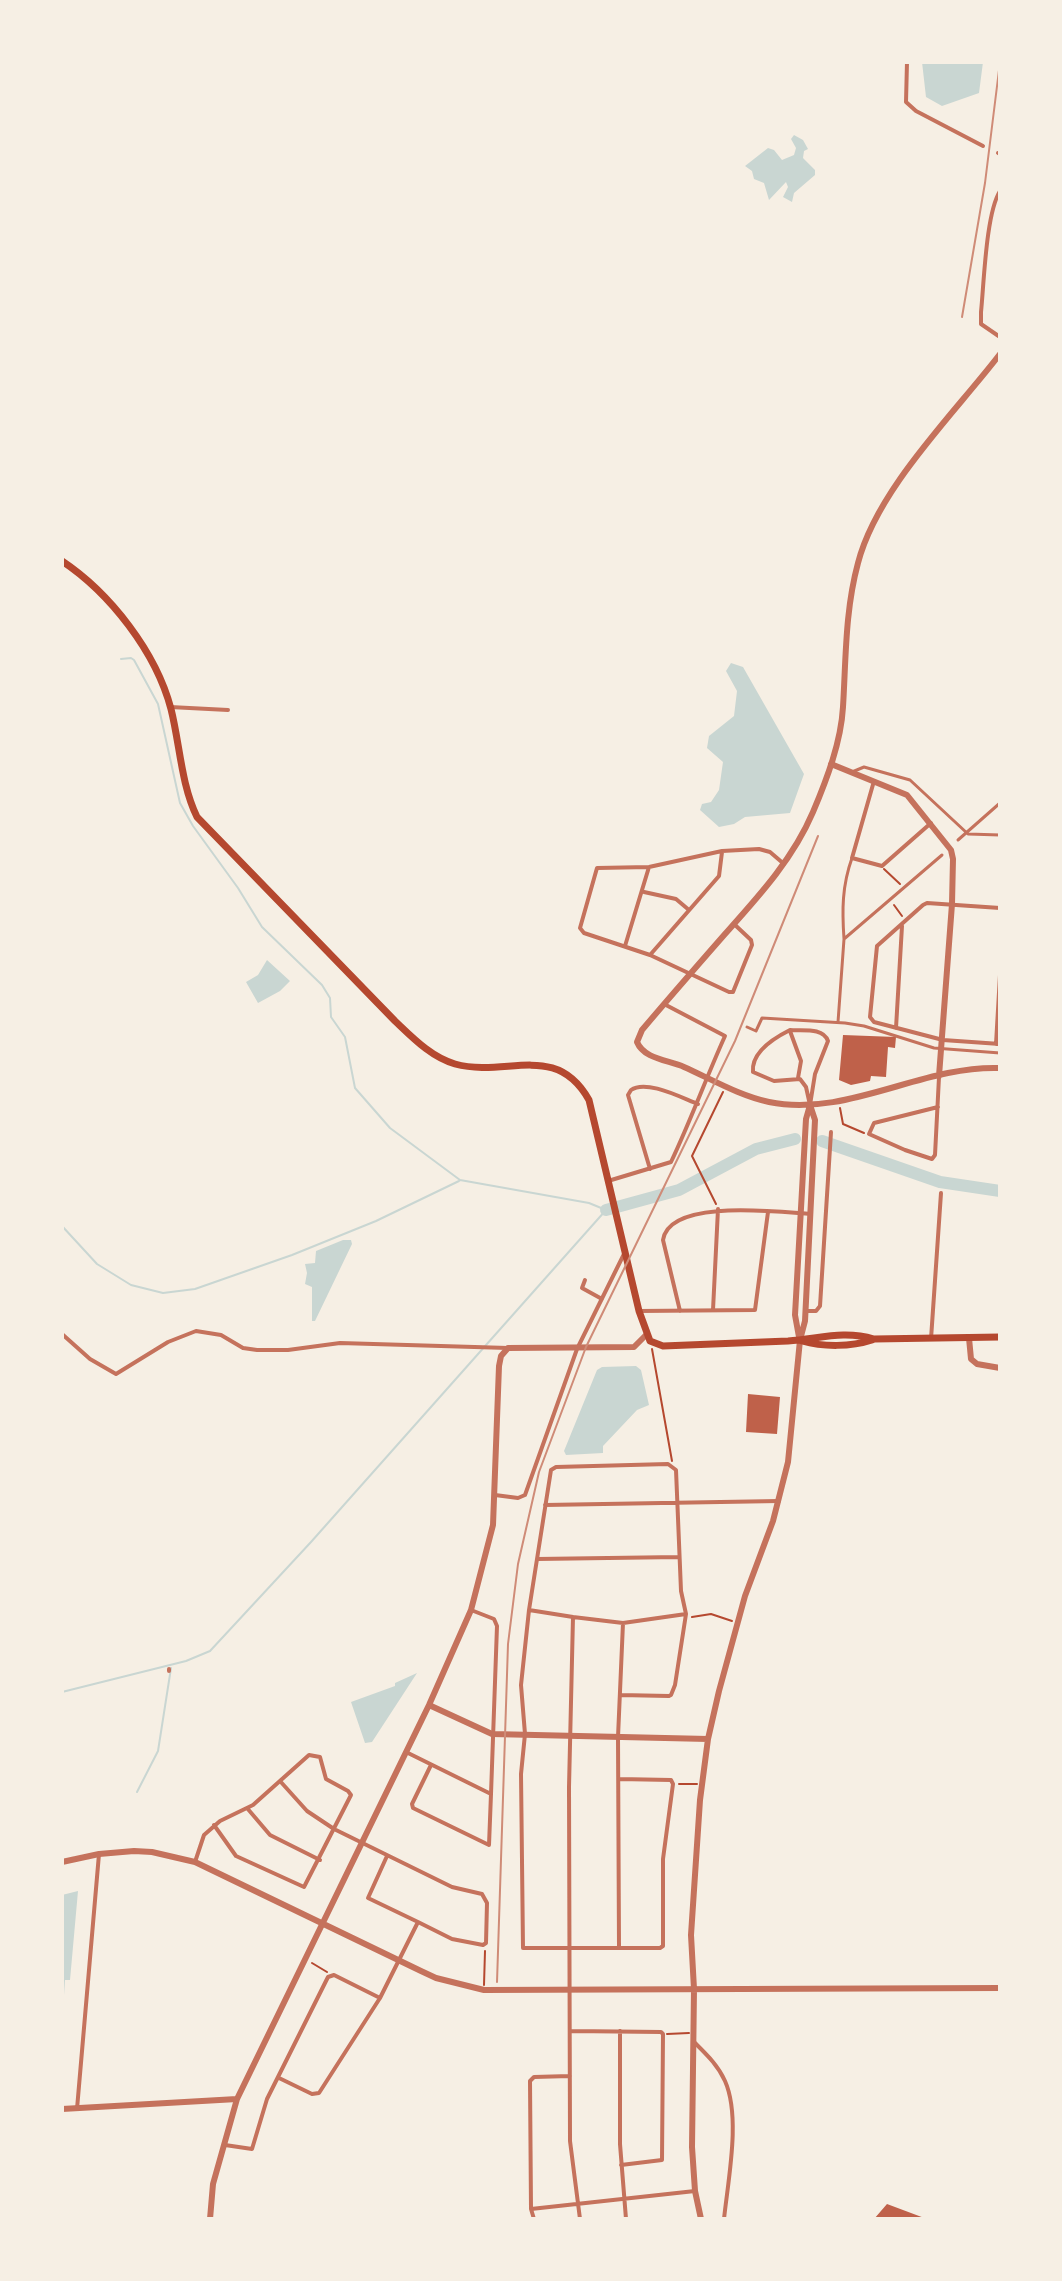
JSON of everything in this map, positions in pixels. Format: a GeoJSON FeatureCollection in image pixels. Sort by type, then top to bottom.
{"type":"FeatureCollection","features":[{"type":"Feature","properties":{"kind":"main road"},"geometry":{"type":"LineString","coordinates":[[62,561],[111,602],[156,672],[170,707],[191,804],[207,828],[395,1021],[435,1056],[469,1066],[547,1065],[564,1071],[580,1084],[589,1100],[648,1338],[663,1346],[800,1340],[822,1345],[861,1344],[874,1339],[1000,1337]]}},
{"type":"Feature","properties":{"kind":"street"},"geometry":{"type":"LineString","coordinates":[[907,62],[906,102],[916,111],[983,146]]}},
{"type":"Feature","properties":{"kind":"street"},"geometry":{"type":"LineString","coordinates":[[1000,191],[992,216],[981,324],[1000,337]]}},
{"type":"Feature","properties":{"kind":"street"},"geometry":{"type":"LineString","coordinates":[[1000,354],[905,473],[876,517],[858,560],[847,614],[843,710],[831,764],[808,823],[784,864],[640,1033],[637,1042],[638,1047],[648,1055],[668,1060],[771,1103],[810,1105],[939,1076],[1000,1068]]}},
{"type":"Feature","properties":{"kind":"street"},"geometry":{"type":"LineString","coordinates":[[170,707],[228,710]]}},
{"type":"Feature","properties":{"kind":"street"},"geometry":{"type":"LineString","coordinates":[[831,764],[907,795],[951,850],[952,904],[935,1155],[932,1159],[869,1134],[874,1123],[938,1107]]}},
{"type":"Feature","properties":{"kind":"street"},"geometry":{"type":"LineString","coordinates":[[852,772],[864,767],[910,780],[968,834],[1000,835]]}},
{"type":"Feature","properties":{"kind":"street"},"geometry":{"type":"LineString","coordinates":[[838,1022],[845,877],[874,781]]}},
{"type":"Feature","properties":{"kind":"street"},"geometry":{"type":"LineString","coordinates":[[958,840],[1000,803]]}},
{"type":"Feature","properties":{"kind":"street"},"geometry":{"type":"LineString","coordinates":[[852,858],[882,866],[931,823]]}},
{"type":"Feature","properties":{"kind":"street"},"geometry":{"type":"LineString","coordinates":[[734,924],[751,940],[752,945],[733,992],[650,955],[581,930],[595,870],[599,867],[649,867],[722,851],[759,849],[770,852],[784,864]]}},
{"type":"Feature","properties":{"kind":"street"},"geometry":{"type":"LineString","coordinates":[[650,955],[719,876],[722,851]]}},
{"type":"Feature","properties":{"kind":"street"},"geometry":{"type":"LineString","coordinates":[[844,939],[942,855]]}},
{"type":"Feature","properties":{"kind":"street"},"geometry":{"type":"LineString","coordinates":[[625,946],[649,867]]}},
{"type":"Feature","properties":{"kind":"street"},"geometry":{"type":"LineString","coordinates":[[643,892],[676,899],[689,910]]}},
{"type":"Feature","properties":{"kind":"street"},"geometry":{"type":"LineString","coordinates":[[1000,908],[927,903],[904,922],[875,950],[870,1017],[874,1022],[943,1040],[998,1044],[1000,975]]}},
{"type":"Feature","properties":{"kind":"street"},"geometry":{"type":"LineString","coordinates":[[896,1028],[904,922]]}},
{"type":"Feature","properties":{"kind":"street"},"geometry":{"type":"LineString","coordinates":[[608,1181],[671,1162],[725,1036],[664,1004]]}},
{"type":"Feature","properties":{"kind":"street"},"geometry":{"type":"LineString","coordinates":[[747,1027],[756,1031],[762,1018],[838,1022],[864,1026],[934,1048],[1000,1053]]}},
{"type":"Feature","properties":{"kind":"street"},"geometry":{"type":"LineString","coordinates":[[790,1031],[801,1061],[798,1079]]}},
{"type":"Feature","properties":{"kind":"street"},"geometry":{"type":"LineString","coordinates":[[701,2219],[695,2191],[692,2147],[694,1989],[691,1935],[702,1784],[708,1739],[737,1623],[779,1501],[788,1462],[805,1311],[815,1120],[810,1105],[806,1087],[798,1079],[768,1080],[753,1072],[752,1066],[771,1041],[790,1031],[820,1032],[826,1035],[828,1041],[815,1074],[810,1105],[806,1119],[795,1315],[800,1340]]}},
{"type":"Feature","properties":{"kind":"street"},"geometry":{"type":"LineString","coordinates":[[650,1169],[628,1095],[631,1090],[638,1086],[665,1091],[698,1104]]}},
{"type":"Feature","properties":{"kind":"street"},"geometry":{"type":"LineString","coordinates":[[805,1311],[816,1311],[820,1306],[831,1132]]}},
{"type":"Feature","properties":{"kind":"street"},"geometry":{"type":"LineString","coordinates":[[931,1339],[941,1193]]}},
{"type":"Feature","properties":{"kind":"street"},"geometry":{"type":"LineString","coordinates":[[680,1311],[663,1235],[672,1223],[718,1209],[810,1214]]}},
{"type":"Feature","properties":{"kind":"street"},"geometry":{"type":"LineString","coordinates":[[713,1310],[718,1209]]}},
{"type":"Feature","properties":{"kind":"street"},"geometry":{"type":"LineString","coordinates":[[639,1311],[757,1308],[768,1212]]}},
{"type":"Feature","properties":{"kind":"street"},"geometry":{"type":"LineString","coordinates":[[495,1495],[518,1498],[525,1495],[577,1349],[625,1252]]}},
{"type":"Feature","properties":{"kind":"street"},"geometry":{"type":"LineString","coordinates":[[585,1280],[582,1288],[602,1299]]}},
{"type":"Feature","properties":{"kind":"street"},"geometry":{"type":"LineString","coordinates":[[62,1334],[90,1359],[116,1374],[168,1342],[196,1331],[221,1335],[243,1348],[257,1350],[288,1350],[340,1343],[577,1349],[634,1347],[648,1338]]}},
{"type":"Feature","properties":{"kind":"street"},"geometry":{"type":"LineString","coordinates":[[969,1338],[971,1359],[977,1364],[1000,1368]]}},
{"type":"Feature","properties":{"kind":"street"},"geometry":{"type":"LineString","coordinates":[[210,2219],[213,2184],[222,2144],[237,2099],[429,1705],[471,1610],[493,1525],[499,1366],[501,1356],[508,1348]]}},
{"type":"Feature","properties":{"kind":"street"},"geometry":{"type":"LineString","coordinates":[[619,1779],[671,1780],[673,1784],[663,1859],[663,1946],[526,1949],[521,1944],[521,1774],[525,1734],[521,1685],[545,1505],[551,1470],[556,1467],[673,1466],[679,1502],[681,1591],[686,1616],[671,1695],[620,1695]]}},
{"type":"Feature","properties":{"kind":"street"},"geometry":{"type":"LineString","coordinates":[[545,1505],[779,1501]]}},
{"type":"Feature","properties":{"kind":"street"},"geometry":{"type":"LineString","coordinates":[[537,1559],[679,1557]]}},
{"type":"Feature","properties":{"kind":"street"},"geometry":{"type":"LineString","coordinates":[[431,1765],[412,1804],[413,1808],[487,1845],[490,1843],[497,1622],[471,1610]]}},
{"type":"Feature","properties":{"kind":"street"},"geometry":{"type":"LineString","coordinates":[[529,1610],[623,1623],[686,1616]]}},
{"type":"Feature","properties":{"kind":"street"},"geometry":{"type":"LineString","coordinates":[[573,1617],[570,2141],[580,2219]]}},
{"type":"Feature","properties":{"kind":"street"},"geometry":{"type":"LineString","coordinates":[[619,1948],[618,1737],[623,1623]]}},
{"type":"Feature","properties":{"kind":"street"},"geometry":{"type":"LineString","coordinates":[[429,1705],[492,1734],[708,1739]]}},
{"type":"Feature","properties":{"kind":"street"},"geometry":{"type":"LineString","coordinates":[[406,1752],[491,1794]]}},
{"type":"Feature","properties":{"kind":"street"},"geometry":{"type":"LineString","coordinates":[[195,1862],[204,1835],[214,1825],[247,1808],[305,1758],[317,1755],[326,1779],[351,1795],[307,1886],[302,1887],[236,1856],[214,1825]]}},
{"type":"Feature","properties":{"kind":"street"},"geometry":{"type":"LineString","coordinates":[[280,1781],[307,1811],[334,1829],[452,1887],[485,1896],[486,1943],[479,1946],[452,1939],[368,1898],[387,1856]]}},
{"type":"Feature","properties":{"kind":"street"},"geometry":{"type":"LineString","coordinates":[[247,1808],[270,1835],[320,1860]]}},
{"type":"Feature","properties":{"kind":"street"},"geometry":{"type":"LineString","coordinates":[[62,1862],[99,1854],[152,1852],[195,1862],[436,1978],[484,1990],[1000,1988]]}},
{"type":"Feature","properties":{"kind":"street"},"geometry":{"type":"LineString","coordinates":[[77,2109],[99,1854]]}},
{"type":"Feature","properties":{"kind":"street"},"geometry":{"type":"LineString","coordinates":[[279,2078],[312,2094],[319,2093],[380,1998],[418,1922]]}},
{"type":"Feature","properties":{"kind":"street"},"geometry":{"type":"LineString","coordinates":[[222,2144],[252,2149],[267,2099],[331,1974],[380,1998]]}},
{"type":"Feature","properties":{"kind":"street"},"geometry":{"type":"LineString","coordinates":[[571,2031],[663,2034],[662,2160],[621,2165]]}},
{"type":"Feature","properties":{"kind":"street"},"geometry":{"type":"LineString","coordinates":[[620,2031],[621,2165],[626,2219]]}},
{"type":"Feature","properties":{"kind":"street"},"geometry":{"type":"LineString","coordinates":[[693,2042],[708,2054],[729,2094],[730,2156],[724,2219]]}},
{"type":"Feature","properties":{"kind":"street"},"geometry":{"type":"LineString","coordinates":[[534,2219],[531,2209],[530,2081],[534,2077],[570,2076]]}},
{"type":"Feature","properties":{"kind":"street"},"geometry":{"type":"LineString","coordinates":[[62,2109],[237,2099]]}},
{"type":"Feature","properties":{"kind":"street"},"geometry":{"type":"LineString","coordinates":[[531,2209],[695,2191]]}},
{"type":"Feature","properties":{"kind":"path"},"geometry":{"type":"LineString","coordinates":[[882,866],[903,887]]}},
{"type":"Feature","properties":{"kind":"path"},"geometry":{"type":"LineString","coordinates":[[890,901],[904,922]]}},
{"type":"Feature","properties":{"kind":"path"},"geometry":{"type":"LineString","coordinates":[[718,1209],[692,1156],[726,1086]]}},
{"type":"Feature","properties":{"kind":"path"},"geometry":{"type":"LineString","coordinates":[[840,1108],[843,1124],[869,1134]]}},
{"type":"Feature","properties":{"kind":"path"},"geometry":{"type":"LineString","coordinates":[[648,1338],[673,1466]]}},
{"type":"Feature","properties":{"kind":"path"},"geometry":{"type":"LineString","coordinates":[[686,1616],[711,1614],[737,1623]]}},
{"type":"Feature","properties":{"kind":"path"},"geometry":{"type":"LineString","coordinates":[[673,1784],[702,1784]]}},
{"type":"Feature","properties":{"kind":"path"},"geometry":{"type":"LineString","coordinates":[[484,1990],[486,1943]]}},
{"type":"Feature","properties":{"kind":"path"},"geometry":{"type":"LineString","coordinates":[[304,1958],[331,1974]]}},
{"type":"Feature","properties":{"kind":"path"},"geometry":{"type":"LineString","coordinates":[[663,2034],[694,2033]]}},
{"type":"Feature","properties":{"kind":"shaded area"},"geometry":{"type":"Polygon","coordinates":[[[922,62],[983,62],[979,93],[942,106],[926,97],[922,62]]]}},
{"type":"Feature","properties":{"kind":"shaded area"},"geometry":{"type":"Polygon","coordinates":[[[794,135],[803,140],[808,149],[804,151],[803,158],[815,170],[815,175],[794,193],[792,202],[783,197],[788,187],[786,182],[769,200],[764,183],[754,179],[752,171],[745,166],[768,148],[782,160],[794,155],[796,148],[791,139],[794,135]]]}},
{"type":"Feature","properties":{"kind":"shaded area"},"geometry":{"type":"Polygon","coordinates":[[[731,663],[743,667],[804,774],[790,813],[745,817],[734,824],[719,827],[700,810],[702,804],[711,802],[719,790],[723,762],[707,748],[709,736],[734,716],[737,691],[726,671],[731,663]]]}},
{"type":"Feature","properties":{"kind":"shaded area"},"geometry":{"type":"Polygon","coordinates":[[[267,960],[290,981],[280,991],[258,1003],[246,982],[258,975],[267,960]]]}},
{"type":"Feature","properties":{"kind":"shaded area"},"geometry":{"type":"Polygon","coordinates":[[[351,1240],[352,1244],[315,1321],[312,1321],[312,1287],[305,1284],[305,1264],[315,1263],[316,1251],[351,1240]]]}},
{"type":"Feature","properties":{"kind":"shaded area"},"geometry":{"type":"Polygon","coordinates":[[[636,1366],[641,1370],[649,1405],[637,1410],[603,1446],[603,1453],[566,1455],[564,1451],[597,1370],[602,1367],[636,1366]]]}},
{"type":"Feature","properties":{"kind":"shaded area"},"geometry":{"type":"Polygon","coordinates":[[[417,1673],[372,1742],[365,1743],[351,1702],[395,1686],[395,1683],[417,1673]]]}},
{"type":"Feature","properties":{"kind":"shaded area"},"geometry":{"type":"Polygon","coordinates":[[[78,1891],[70,1980],[65,1980],[62,1996],[62,1895],[78,1891]]]}},
{"type":"Feature","properties":{"kind":"building"},"geometry":{"type":"Polygon","coordinates":[[[843,1035],[896,1037],[895,1048],[888,1047],[886,1077],[871,1076],[870,1081],[851,1085],[839,1080],[843,1035]]]}},
{"type":"Feature","properties":{"kind":"building"},"geometry":{"type":"Polygon","coordinates":[[[748,1394],[780,1397],[777,1434],[746,1432],[748,1394]]]}},
{"type":"Feature","properties":{"kind":"building"},"geometry":{"type":"Polygon","coordinates":[[[887,2204],[927,2219],[874,2219],[887,2204]]]}},
{"type":"Feature","properties":{"kind":"waterway"},"geometry":{"type":"LineString","coordinates":[[62,1692],[186,1661],[210,1651],[606,1210],[589,1203],[460,1180],[390,1128],[355,1088],[345,1037],[331,1017],[330,998],[322,985],[262,927],[193,826],[180,803],[158,704],[134,660],[121,659]]}},
{"type":"Feature","properties":{"kind":"waterway"},"geometry":{"type":"LineString","coordinates":[[606,1210],[679,1190],[756,1149],[795,1139]]}},
{"type":"Feature","properties":{"kind":"waterway"},"geometry":{"type":"LineString","coordinates":[[822,1141],[940,1182],[1000,1191]]}},
{"type":"Feature","properties":{"kind":"waterway"},"geometry":{"type":"LineString","coordinates":[[62,1226],[97,1264],[131,1285],[163,1293],[195,1289],[292,1255],[376,1221],[459,1181]]}},
{"type":"Feature","properties":{"kind":"waterway"},"geometry":{"type":"LineString","coordinates":[[137,1792],[158,1751],[171,1668]]}},
{"type":"Feature","properties":{"kind":"railway"},"geometry":{"type":"LineString","coordinates":[[962,317],[985,183],[1000,62]]}},
{"type":"Feature","properties":{"kind":"railway"},"geometry":{"type":"LineString","coordinates":[[497,1982],[508,1644],[518,1564],[539,1472],[586,1347],[735,1041],[818,836]]}}]}
